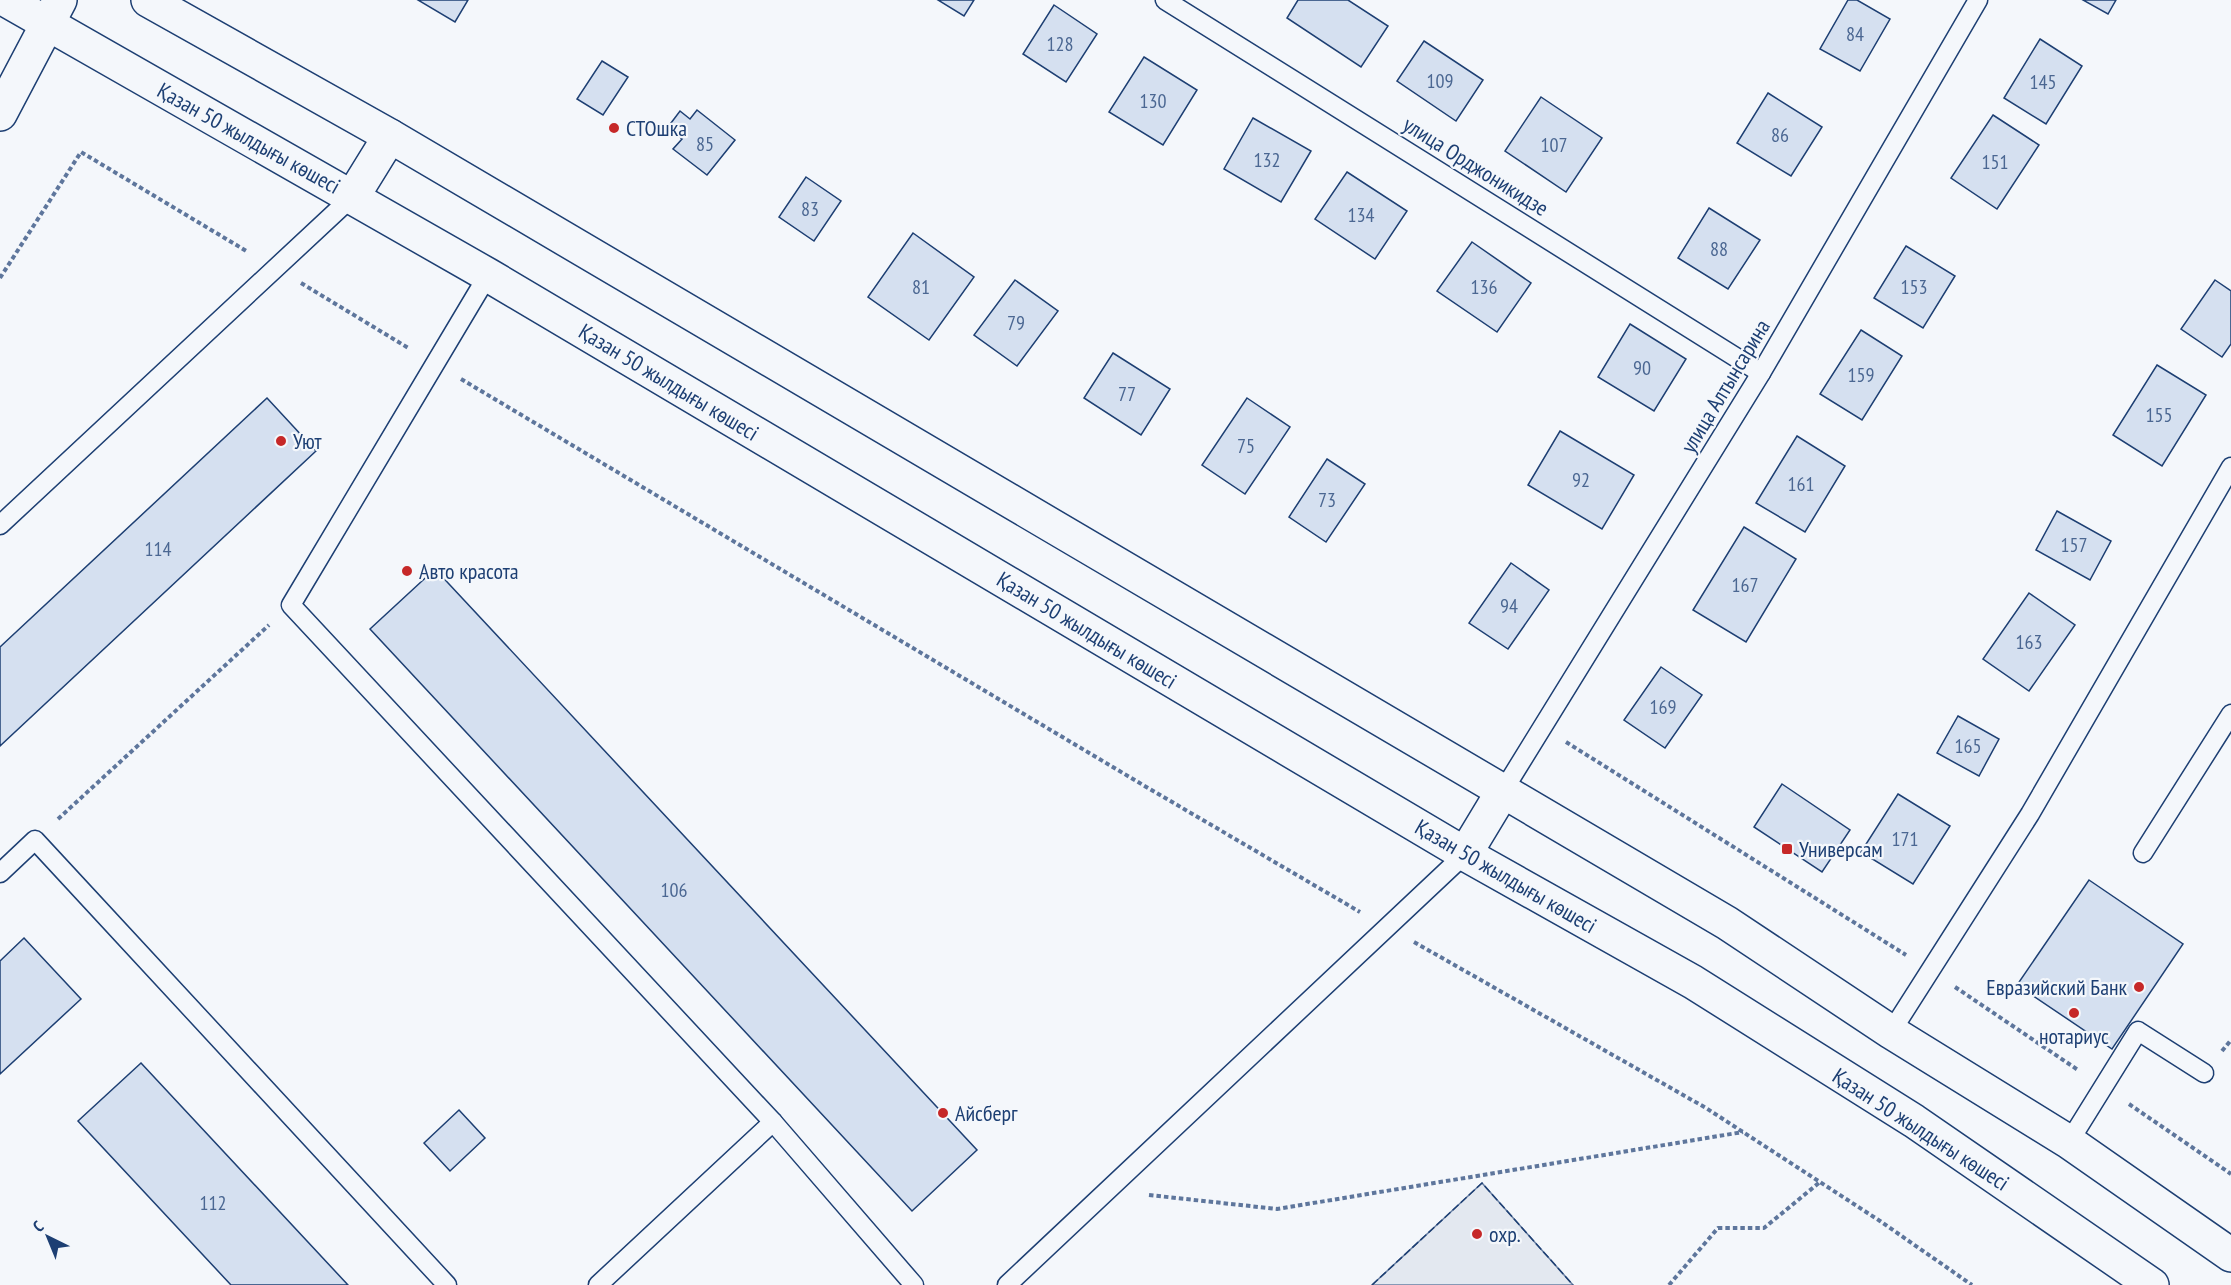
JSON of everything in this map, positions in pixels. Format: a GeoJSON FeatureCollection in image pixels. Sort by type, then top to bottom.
{"type":"FeatureCollection","features":[{"type":"Feature","properties":{"kind":"street","name":"Қазан 50 жылдығы көшесі"},"geometry":{"type":"LineString","coordinates":[[6,0],[53,13],[353,196],[1465,854],[1713,994],[1914,1121],[2152,1285]]}},
{"type":"Feature","properties":{"kind":"street"},"geometry":{"type":"LineString","coordinates":[[148,0],[390,136],[1727,923],[1892,1032],[2068,1142],[2231,1255]]}},
{"type":"Feature","properties":{"kind":"street"},"geometry":{"type":"LineString","coordinates":[[0,114],[53,13]]}},
{"type":"Feature","properties":{"kind":"street"},"geometry":{"type":"LineString","coordinates":[[353,196],[390,136]]}},
{"type":"Feature","properties":{"kind":"street"},"geometry":{"type":"LineString","coordinates":[[1465,854],[1503,791]]}},
{"type":"Feature","properties":{"kind":"lane","name":"улица Орджоникидзе"},"geometry":{"type":"LineString","coordinates":[[1165,0],[1761,373]]}},
{"type":"Feature","properties":{"kind":"lane","name":"улица Алтынсарина"},"geometry":{"type":"LineString","coordinates":[[1503,791],[1761,373],[1978,0]]}},
{"type":"Feature","properties":{"kind":"lane"},"geometry":{"type":"LineString","coordinates":[[0,525],[353,196]]}},
{"type":"Feature","properties":{"kind":"lane"},"geometry":{"type":"LineString","coordinates":[[488,275],[291,605],[773,1122],[914,1285]]}},
{"type":"Feature","properties":{"kind":"lane"},"geometry":{"type":"LineString","coordinates":[[1892,1032],[1929,970],[2030,814],[2231,467]]}},
{"type":"Feature","properties":{"kind":"lane"},"geometry":{"type":"LineString","coordinates":[[2143,853],[2231,714]]}},
{"type":"Feature","properties":{"kind":"lane"},"geometry":{"type":"LineString","coordinates":[[0,873],[35,840],[447,1285]]}},
{"type":"Feature","properties":{"kind":"lane"},"geometry":{"type":"LineString","coordinates":[[1006,1285],[1465,854]]}},
{"type":"Feature","properties":{"kind":"lane"},"geometry":{"type":"LineString","coordinates":[[2068,1142],[2138,1031],[2204,1073]]}},
{"type":"Feature","properties":{"kind":"lane"},"geometry":{"type":"LineString","coordinates":[[598,1285],[773,1122]]}},
{"type":"Feature","properties":{"kind":"path"},"geometry":{"type":"LineString","coordinates":[[0,279],[81,152],[1143,785],[1706,1108],[1972,1285]]}},
{"type":"Feature","properties":{"kind":"path"},"geometry":{"type":"LineString","coordinates":[[35,840],[291,605]]}},
{"type":"Feature","properties":{"kind":"path"},"geometry":{"type":"LineString","coordinates":[[1543,728],[1929,970],[2231,1174]]}},
{"type":"Feature","properties":{"kind":"path"},"geometry":{"type":"LineString","coordinates":[[1106,1191],[1277,1209],[1743,1132]]}},
{"type":"Feature","properties":{"kind":"path"},"geometry":{"type":"LineString","coordinates":[[1669,1285],[1718,1228],[1764,1228],[1820,1182]]}},
{"type":"Feature","properties":{"kind":"shaded area","name":"охр."},"geometry":{"type":"Polygon","coordinates":[[[1482,1183],[1573,1285],[1372,1285],[1482,1183]]]}},
{"type":"Feature","properties":{"kind":"building"},"geometry":{"type":"Polygon","coordinates":[[[418,0],[468,0],[455,22],[418,0]]]}},
{"type":"Feature","properties":{"kind":"building"},"geometry":{"type":"Polygon","coordinates":[[[938,0],[974,0],[964,16],[938,0]]]}},
{"type":"Feature","properties":{"kind":"building"},"geometry":{"type":"Polygon","coordinates":[[[1298,0],[1348,0],[1388,26],[1361,67],[1287,18],[1298,0]]]}},
{"type":"Feature","properties":{"kind":"building"},"geometry":{"type":"Polygon","coordinates":[[[1848,0],[1857,0],[1890,19],[1860,71],[1820,49],[1848,0]]]}},
{"type":"Feature","properties":{"kind":"building"},"geometry":{"type":"Polygon","coordinates":[[[2083,0],[2116,0],[2108,14],[2083,0]]]}},
{"type":"Feature","properties":{"kind":"building"},"geometry":{"type":"Polygon","coordinates":[[[1054,5],[1097,34],[1066,82],[1023,54],[1054,5]]]}},
{"type":"Feature","properties":{"kind":"building"},"geometry":{"type":"Polygon","coordinates":[[[2040,39],[2082,66],[2046,124],[2004,98],[2040,39]]]}},
{"type":"Feature","properties":{"kind":"building"},"geometry":{"type":"Polygon","coordinates":[[[1424,41],[1483,80],[1456,121],[1397,81],[1424,41]]]}},
{"type":"Feature","properties":{"kind":"building"},"geometry":{"type":"Polygon","coordinates":[[[1144,57],[1197,90],[1163,145],[1109,112],[1144,57]]]}},
{"type":"Feature","properties":{"kind":"building"},"geometry":{"type":"Polygon","coordinates":[[[602,61],[628,77],[603,115],[577,99],[602,61]]]}},
{"type":"Feature","properties":{"kind":"building"},"geometry":{"type":"Polygon","coordinates":[[[1768,93],[1822,127],[1791,176],[1737,143],[1768,93]]]}},
{"type":"Feature","properties":{"kind":"building"},"geometry":{"type":"Polygon","coordinates":[[[1541,97],[1602,138],[1566,192],[1505,151],[1541,97]]]}},
{"type":"Feature","properties":{"kind":"building"},"geometry":{"type":"Polygon","coordinates":[[[697,110],[735,140],[707,175],[673,149],[682,139],[668,127],[680,111],[690,119],[697,110]]]}},
{"type":"Feature","properties":{"kind":"building"},"geometry":{"type":"Polygon","coordinates":[[[1993,115],[2039,145],[1997,209],[1951,178],[1993,115]]]}},
{"type":"Feature","properties":{"kind":"building"},"geometry":{"type":"Polygon","coordinates":[[[1253,118],[1311,151],[1281,202],[1224,169],[1253,118]]]}},
{"type":"Feature","properties":{"kind":"building"},"geometry":{"type":"Polygon","coordinates":[[[1347,172],[1407,211],[1375,259],[1315,219],[1347,172]]]}},
{"type":"Feature","properties":{"kind":"building"},"geometry":{"type":"Polygon","coordinates":[[[806,177],[841,201],[814,241],[779,217],[806,177]]]}},
{"type":"Feature","properties":{"kind":"building"},"geometry":{"type":"Polygon","coordinates":[[[1709,208],[1760,240],[1728,289],[1678,258],[1709,208]]]}},
{"type":"Feature","properties":{"kind":"building"},"geometry":{"type":"Polygon","coordinates":[[[913,233],[974,277],[929,340],[868,297],[913,233]]]}},
{"type":"Feature","properties":{"kind":"building"},"geometry":{"type":"Polygon","coordinates":[[[1472,242],[1531,283],[1497,332],[1437,291],[1472,242]]]}},
{"type":"Feature","properties":{"kind":"building"},"geometry":{"type":"Polygon","coordinates":[[[1906,246],[1955,276],[1923,328],[1874,298],[1906,246]]]}},
{"type":"Feature","properties":{"kind":"building"},"geometry":{"type":"Polygon","coordinates":[[[1015,280],[1058,311],[1017,366],[974,335],[1015,280]]]}},
{"type":"Feature","properties":{"kind":"building"},"geometry":{"type":"Polygon","coordinates":[[[2215,280],[2231,291],[2231,344],[2222,357],[2181,329],[2215,280]]]}},
{"type":"Feature","properties":{"kind":"building"},"geometry":{"type":"Polygon","coordinates":[[[1630,324],[1686,359],[1654,411],[1598,377],[1630,324]]]}},
{"type":"Feature","properties":{"kind":"building"},"geometry":{"type":"Polygon","coordinates":[[[1861,330],[1902,356],[1862,420],[1820,394],[1861,330]]]}},
{"type":"Feature","properties":{"kind":"building"},"geometry":{"type":"Polygon","coordinates":[[[1113,353],[1170,389],[1141,435],[1084,398],[1113,353]]]}},
{"type":"Feature","properties":{"kind":"building"},"geometry":{"type":"Polygon","coordinates":[[[2157,365],[2206,395],[2162,466],[2113,435],[2157,365]]]}},
{"type":"Feature","properties":{"kind":"building"},"geometry":{"type":"Polygon","coordinates":[[[267,398],[316,451],[0,746],[0,647],[267,398]]]}},
{"type":"Feature","properties":{"kind":"building"},"geometry":{"type":"Polygon","coordinates":[[[1247,398],[1290,427],[1245,494],[1202,465],[1247,398]]]}},
{"type":"Feature","properties":{"kind":"building"},"geometry":{"type":"Polygon","coordinates":[[[1560,431],[1634,475],[1602,529],[1528,485],[1560,431]]]}},
{"type":"Feature","properties":{"kind":"building"},"geometry":{"type":"Polygon","coordinates":[[[1797,436],[1845,466],[1805,532],[1756,503],[1797,436]]]}},
{"type":"Feature","properties":{"kind":"building"},"geometry":{"type":"Polygon","coordinates":[[[1327,459],[1365,484],[1326,542],[1289,517],[1327,459]]]}},
{"type":"Feature","properties":{"kind":"building"},"geometry":{"type":"Polygon","coordinates":[[[2057,511],[2111,541],[2090,580],[2036,550],[2057,511]]]}},
{"type":"Feature","properties":{"kind":"building"},"geometry":{"type":"Polygon","coordinates":[[[1744,527],[1796,559],[1746,642],[1693,610],[1744,527]]]}},
{"type":"Feature","properties":{"kind":"building"},"geometry":{"type":"Polygon","coordinates":[[[1511,563],[1549,590],[1508,649],[1469,623],[1511,563]]]}},
{"type":"Feature","properties":{"kind":"building"},"geometry":{"type":"Polygon","coordinates":[[[435,569],[977,1150],[912,1211],[370,629],[435,569]]]}},
{"type":"Feature","properties":{"kind":"building"},"geometry":{"type":"Polygon","coordinates":[[[2029,593],[2075,625],[2029,691],[1983,659],[2029,593]]]}},
{"type":"Feature","properties":{"kind":"building"},"geometry":{"type":"Polygon","coordinates":[[[1661,667],[1702,695],[1665,748],[1624,720],[1661,667]]]}},
{"type":"Feature","properties":{"kind":"building"},"geometry":{"type":"Polygon","coordinates":[[[1958,716],[1999,739],[1979,776],[1937,753],[1958,716]]]}},
{"type":"Feature","properties":{"kind":"building"},"geometry":{"type":"Polygon","coordinates":[[[1782,784],[1850,830],[1822,872],[1754,827],[1782,784]]]}},
{"type":"Feature","properties":{"kind":"building"},"geometry":{"type":"Polygon","coordinates":[[[1898,794],[1950,826],[1913,884],[1861,852],[1898,794]]]}},
{"type":"Feature","properties":{"kind":"building"},"geometry":{"type":"Polygon","coordinates":[[[2089,880],[2183,944],[2112,1049],[2017,985],[2089,880]]]}},
{"type":"Feature","properties":{"kind":"building"},"geometry":{"type":"Polygon","coordinates":[[[24,938],[81,999],[0,1074],[0,961],[24,938]]]}},
{"type":"Feature","properties":{"kind":"building"},"geometry":{"type":"Polygon","coordinates":[[[141,1063],[348,1285],[231,1285],[78,1121],[141,1063]]]}},
{"type":"Feature","properties":{"kind":"building"},"geometry":{"type":"Polygon","coordinates":[[[459,1110],[485,1138],[450,1171],[424,1143],[459,1110]]]}},
{"type":"Feature","properties":{"kind":"fence"},"geometry":{"type":"LineString","coordinates":[[1372,1285],[1482,1183],[1573,1285]]}},
{"type":"Feature","properties":{"kind":"place","name":"СТОшка"},"geometry":{"type":"Point","coordinates":[614,128]}},
{"type":"Feature","properties":{"kind":"place","name":"Уют"},"geometry":{"type":"Point","coordinates":[281,441]}},
{"type":"Feature","properties":{"kind":"place","name":"Авто красота"},"geometry":{"type":"Point","coordinates":[407,571]}},
{"type":"Feature","properties":{"kind":"place","name":"Универсам"},"geometry":{"type":"Point","coordinates":[1787,849]}},
{"type":"Feature","properties":{"kind":"place","name":"Евразийский Банк"},"geometry":{"type":"Point","coordinates":[2139,987]}},
{"type":"Feature","properties":{"kind":"place","name":"нотариус"},"geometry":{"type":"Point","coordinates":[2074,1013]}},
{"type":"Feature","properties":{"kind":"place","name":"Айсберг"},"geometry":{"type":"Point","coordinates":[943,1113]}},
{"type":"Feature","properties":{"kind":"place","name":"охр."},"geometry":{"type":"Point","coordinates":[1477,1234]}}]}
